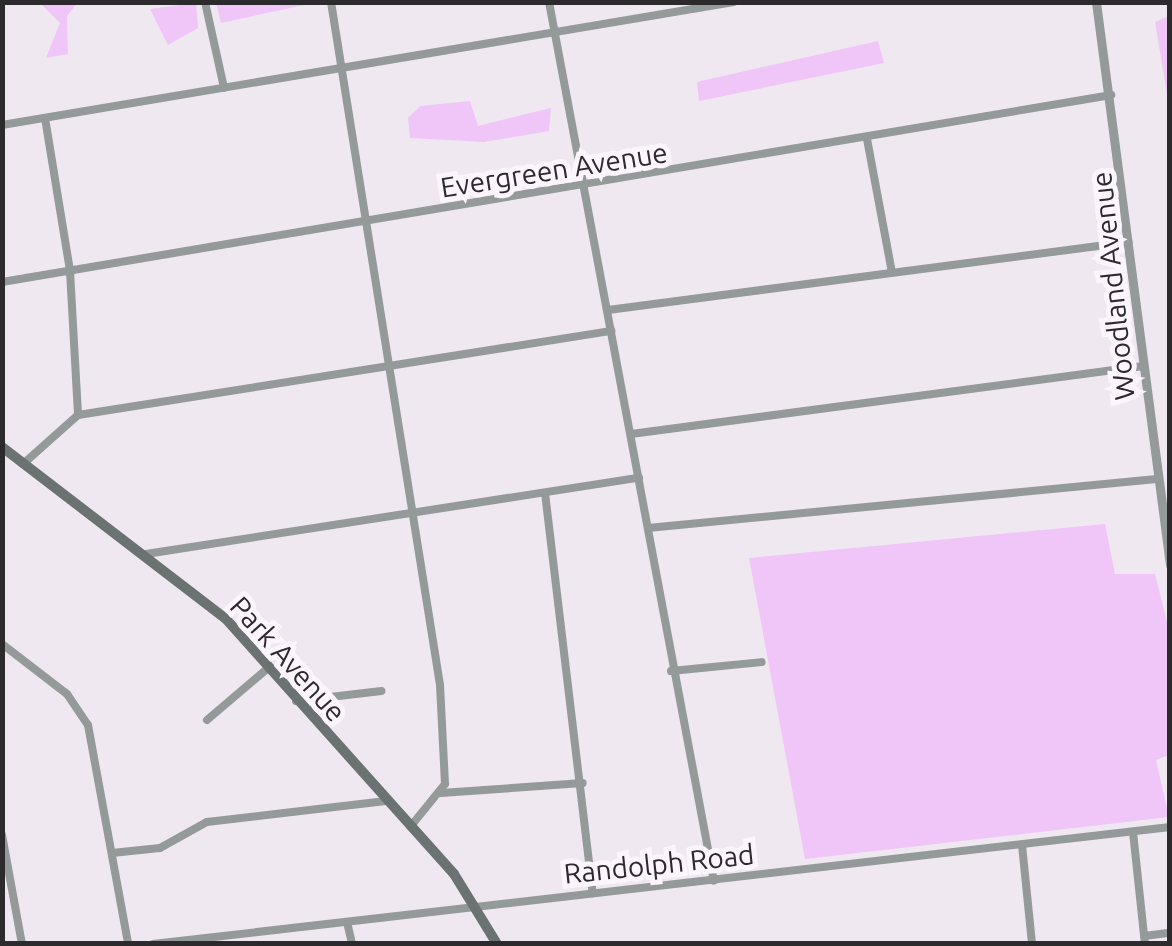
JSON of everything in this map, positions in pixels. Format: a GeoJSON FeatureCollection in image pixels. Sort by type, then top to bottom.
{"type":"FeatureCollection","features":[{"type":"Feature","properties":{"kind":"main road","name":"Park Avenue"},"geometry":{"type":"LineString","coordinates":[[2,448],[226,618],[480,906],[496,944]]}},
{"type":"Feature","properties":{"kind":"street"},"geometry":{"type":"LineString","coordinates":[[205,2],[224,88]]}},
{"type":"Feature","properties":{"kind":"street"},"geometry":{"type":"LineString","coordinates":[[331,2],[395,368],[440,685],[441,794]]}},
{"type":"Feature","properties":{"kind":"street"},"geometry":{"type":"LineString","coordinates":[[549,2],[551,37],[587,189],[671,671],[714,881]]}},
{"type":"Feature","properties":{"kind":"street"},"geometry":{"type":"LineString","coordinates":[[2,126],[551,37],[734,2]]}},
{"type":"Feature","properties":{"kind":"street","name":"Woodland Avenue"},"geometry":{"type":"LineString","coordinates":[[1096,2],[1131,241],[1170,565]]}},
{"type":"Feature","properties":{"kind":"street","name":"Evergreen Avenue"},"geometry":{"type":"LineString","coordinates":[[2,282],[587,189],[1110,94]]}},
{"type":"Feature","properties":{"kind":"street"},"geometry":{"type":"LineString","coordinates":[[44,118],[70,271],[78,415]]}},
{"type":"Feature","properties":{"kind":"street"},"geometry":{"type":"LineString","coordinates":[[867,139],[892,273]]}},
{"type":"Feature","properties":{"kind":"street"},"geometry":{"type":"LineString","coordinates":[[608,310],[1131,241]]}},
{"type":"Feature","properties":{"kind":"street"},"geometry":{"type":"LineString","coordinates":[[23,464],[78,415],[612,331]]}},
{"type":"Feature","properties":{"kind":"street"},"geometry":{"type":"LineString","coordinates":[[631,434],[1144,366]]}},
{"type":"Feature","properties":{"kind":"street"},"geometry":{"type":"LineString","coordinates":[[146,554],[639,478]]}},
{"type":"Feature","properties":{"kind":"street"},"geometry":{"type":"LineString","coordinates":[[648,528],[1157,479]]}},
{"type":"Feature","properties":{"kind":"street"},"geometry":{"type":"LineString","coordinates":[[545,493],[583,782],[593,893]]}},
{"type":"Feature","properties":{"kind":"street"},"geometry":{"type":"LineString","coordinates":[[2,644],[67,694],[88,725],[128,944]]}},
{"type":"Feature","properties":{"kind":"street"},"geometry":{"type":"LineString","coordinates":[[671,671],[762,662]]}},
{"type":"Feature","properties":{"kind":"street"},"geometry":{"type":"LineString","coordinates":[[207,720],[268,668]]}},
{"type":"Feature","properties":{"kind":"street"},"geometry":{"type":"LineString","coordinates":[[296,700],[380,691]]}},
{"type":"Feature","properties":{"kind":"street"},"geometry":{"type":"LineString","coordinates":[[410,827],[441,794],[583,782]]}},
{"type":"Feature","properties":{"kind":"street"},"geometry":{"type":"LineString","coordinates":[[112,854],[160,848],[207,822],[386,801]]}},
{"type":"Feature","properties":{"kind":"street","name":"Randolph Road"},"geometry":{"type":"LineString","coordinates":[[152,944],[228,939],[1170,826]]}},
{"type":"Feature","properties":{"kind":"street"},"geometry":{"type":"LineString","coordinates":[[1133,832],[1144,940],[1170,933]]}},
{"type":"Feature","properties":{"kind":"street"},"geometry":{"type":"LineString","coordinates":[[2,835],[22,944]]}},
{"type":"Feature","properties":{"kind":"street"},"geometry":{"type":"LineString","coordinates":[[1022,845],[1032,944]]}},
{"type":"Feature","properties":{"kind":"street"},"geometry":{"type":"LineString","coordinates":[[346,922],[352,944]]}},
{"type":"Feature","properties":{"kind":"shaded area"},"geometry":{"type":"Polygon","coordinates":[[[216,2],[318,2],[221,23],[216,3],[216,2]]]}},
{"type":"Feature","properties":{"kind":"shaded area"},"geometry":{"type":"Polygon","coordinates":[[[40,3],[77,3],[67,16],[68,54],[46,58],[60,23],[40,3]]]}},
{"type":"Feature","properties":{"kind":"shaded area"},"geometry":{"type":"Polygon","coordinates":[[[196,3],[198,28],[168,45],[150,9],[196,3]]]}},
{"type":"Feature","properties":{"kind":"shaded area"},"geometry":{"type":"Polygon","coordinates":[[[1169,16],[1170,94],[1167,94],[1155,22],[1169,16]]]}},
{"type":"Feature","properties":{"kind":"shaded area"},"geometry":{"type":"Polygon","coordinates":[[[878,41],[884,63],[699,101],[697,82],[878,41]]]}},
{"type":"Feature","properties":{"kind":"shaded area"},"geometry":{"type":"Polygon","coordinates":[[[470,101],[478,126],[551,108],[549,131],[484,142],[410,138],[408,118],[420,106],[470,101]]]}},
{"type":"Feature","properties":{"kind":"shaded area"},"geometry":{"type":"Polygon","coordinates":[[[1105,524],[1115,574],[1155,574],[1169,630],[1169,755],[1156,760],[1169,817],[805,859],[749,558],[1105,524]]]}}]}
